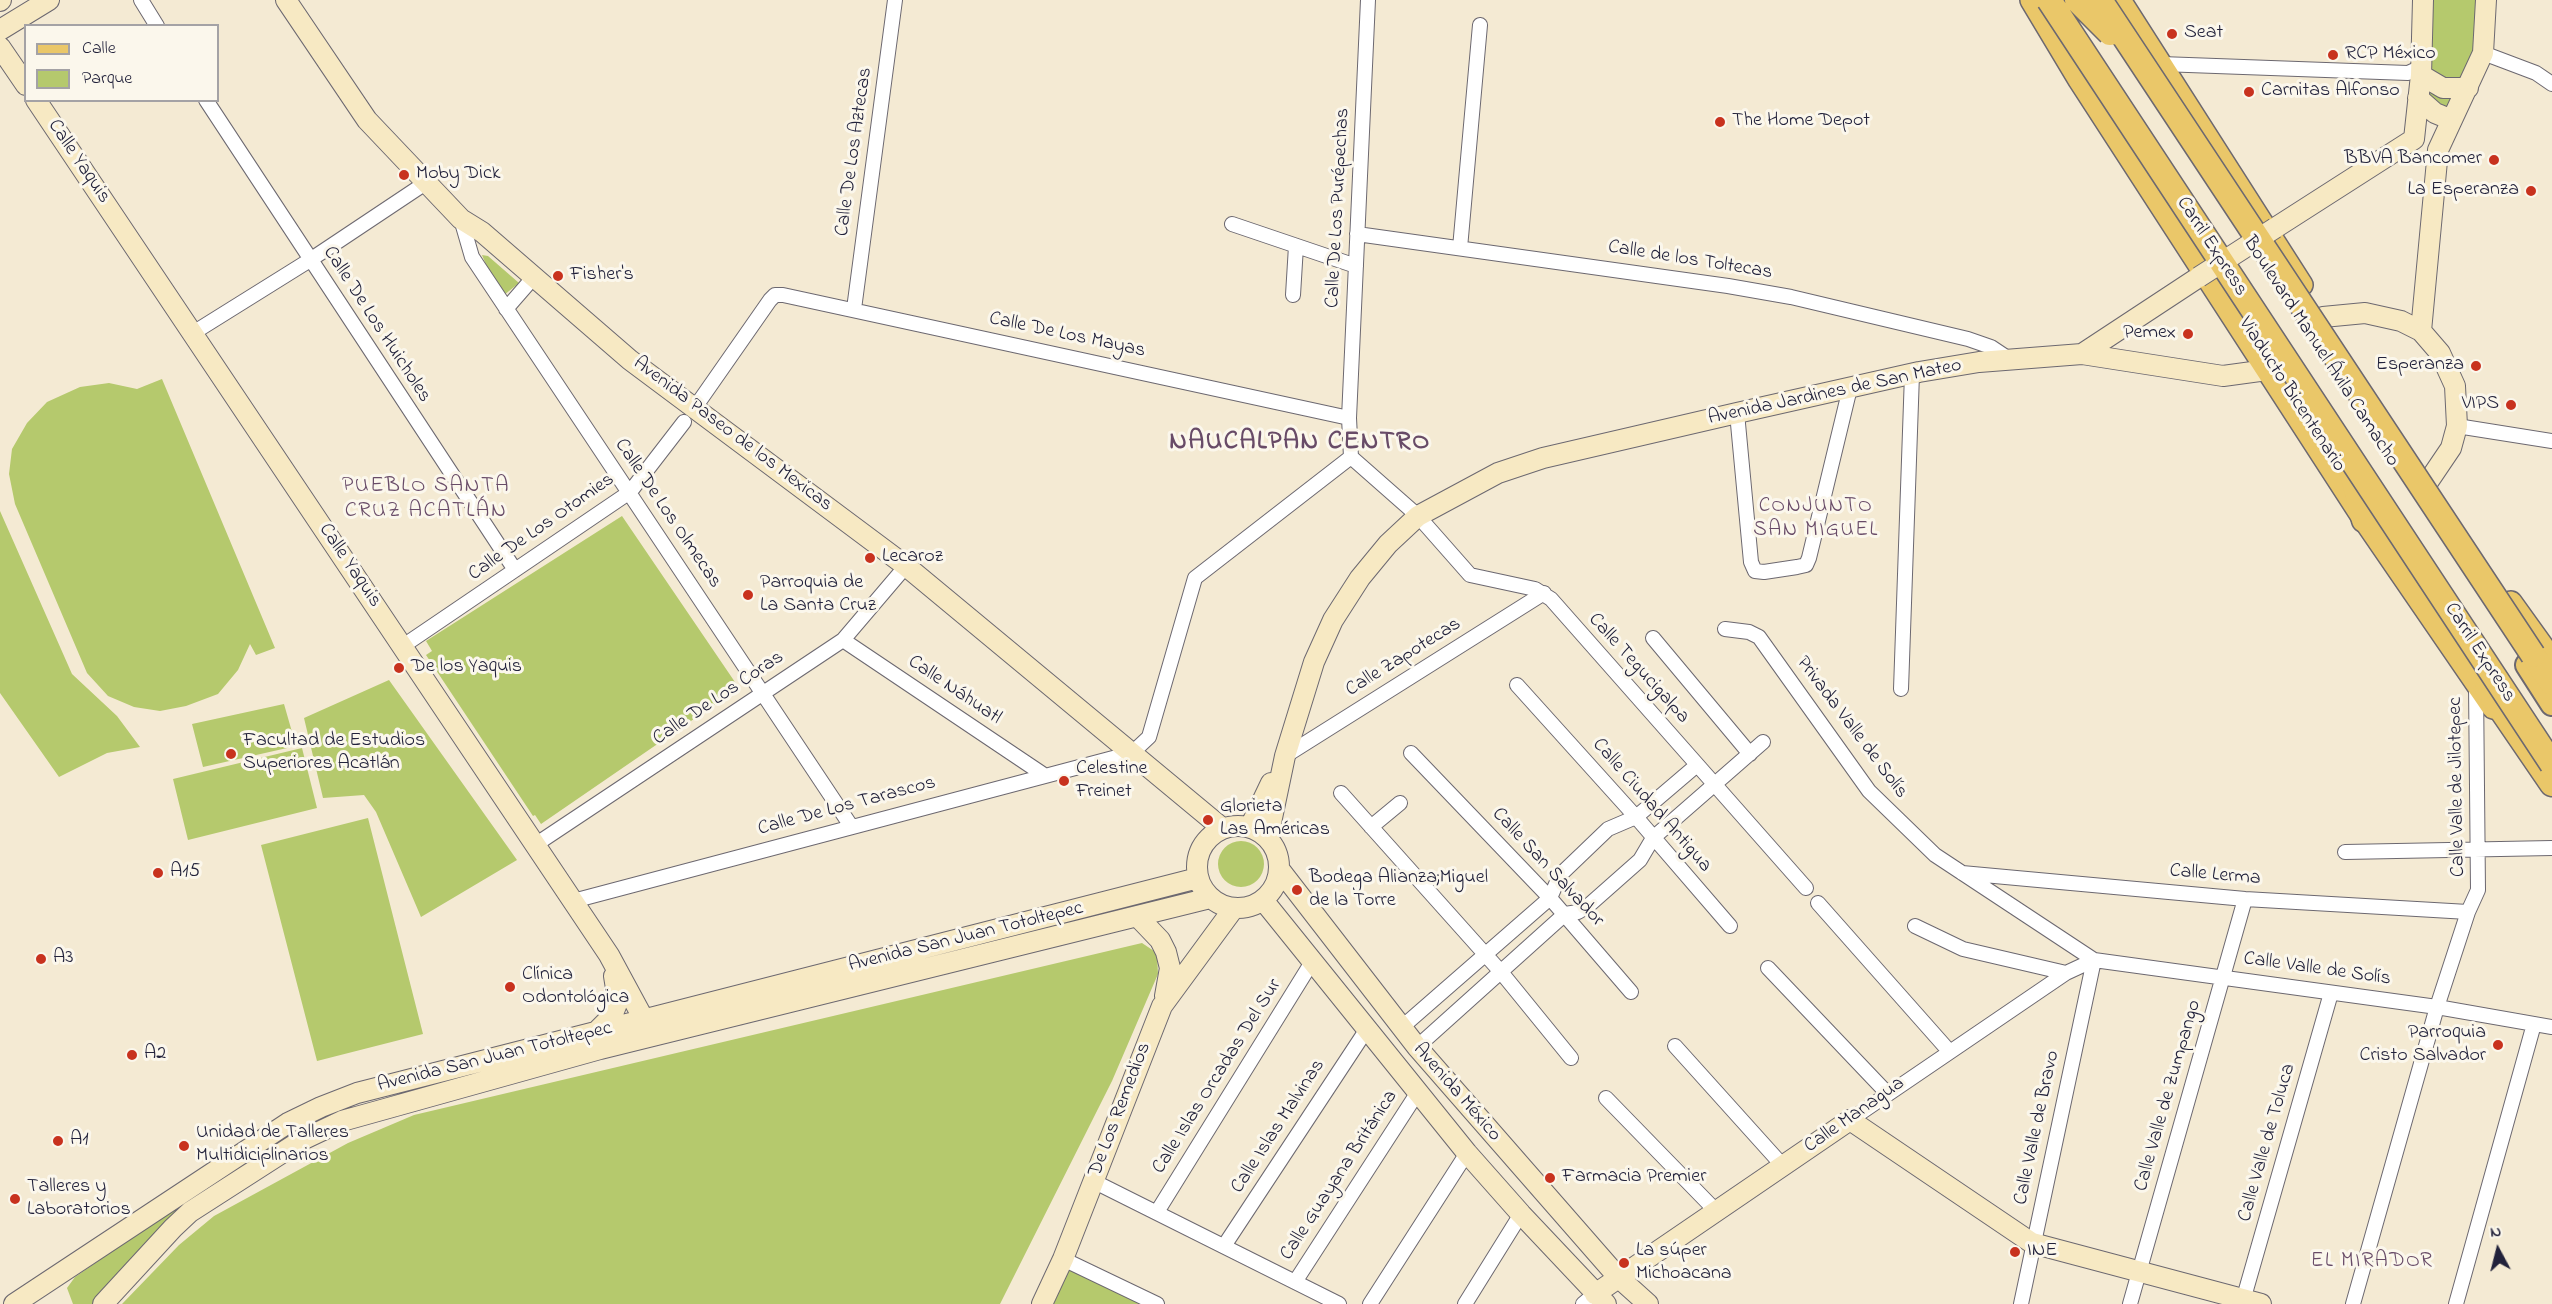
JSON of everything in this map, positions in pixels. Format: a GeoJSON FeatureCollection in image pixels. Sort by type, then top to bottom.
{"type":"FeatureCollection","features":[{"type":"Feature","properties":{"kind":"highway","name":"Viaducto Bicentenario"},"geometry":{"type":"LineString","coordinates":[[2038,0],[2399,561],[2552,784]]}},
{"type":"Feature","properties":{"kind":"highway","name":"Carril Express"},"geometry":{"type":"LineString","coordinates":[[2049,0],[2552,764]]}},
{"type":"Feature","properties":{"kind":"highway","name":"Boulevard Manuel Ávila Camacho"},"geometry":{"type":"LineString","coordinates":[[2056,0],[2552,749]]}},
{"type":"Feature","properties":{"kind":"highway"},"geometry":{"type":"LineString","coordinates":[[2077,0],[2152,64]]}},
{"type":"Feature","properties":{"kind":"highway","name":"Boulevard Manuel Ávila Camacho"},"geometry":{"type":"LineString","coordinates":[[2089,0],[2552,704]]}},
{"type":"Feature","properties":{"kind":"highway"},"geometry":{"type":"LineString","coordinates":[[2100,0],[2152,64],[2552,683]]}},
{"type":"Feature","properties":{"kind":"highway"},"geometry":{"type":"LineString","coordinates":[[2341,432],[2364,520]]}},
{"type":"Feature","properties":{"kind":"highway"},"geometry":{"type":"LineString","coordinates":[[2434,491],[2444,540]]}},
{"type":"Feature","properties":{"kind":"main road"},"geometry":{"type":"LineString","coordinates":[[0,30],[49,0]]}},
{"type":"Feature","properties":{"kind":"main road","name":"Avenida Paseo de los Mexicas"},"geometry":{"type":"LineString","coordinates":[[286,0],[357,106],[460,219],[482,232],[690,414],[906,566],[1222,828]]}},
{"type":"Feature","properties":{"kind":"main road"},"geometry":{"type":"LineString","coordinates":[[2031,0],[2079,80],[2364,520],[2552,796]]}},
{"type":"Feature","properties":{"kind":"main road","name":"Boulevard Manuel Ávila Camacho"},"geometry":{"type":"LineString","coordinates":[[2120,0],[2152,64],[2323,317],[2434,491],[2552,659]]}},
{"type":"Feature","properties":{"kind":"main road"},"geometry":{"type":"LineString","coordinates":[[2414,139],[2421,71],[2422,0]]}},
{"type":"Feature","properties":{"kind":"main road"},"geometry":{"type":"LineString","coordinates":[[2421,331],[2438,150],[2483,53],[2486,0]]}},
{"type":"Feature","properties":{"kind":"main road"},"geometry":{"type":"LineString","coordinates":[[0,47],[24,82]]}},
{"type":"Feature","properties":{"kind":"main road"},"geometry":{"type":"LineString","coordinates":[[2421,71],[2442,88],[2468,88]]}},
{"type":"Feature","properties":{"kind":"main road"},"geometry":{"type":"LineString","coordinates":[[2418,98],[2435,113],[2452,120]]}},
{"type":"Feature","properties":{"kind":"main road","name":"Calle Yaquis"},"geometry":{"type":"LineString","coordinates":[[37,102],[609,955],[649,1028]]}},
{"type":"Feature","properties":{"kind":"main road"},"geometry":{"type":"LineString","coordinates":[[2414,139],[2438,150]]}},
{"type":"Feature","properties":{"kind":"main road"},"geometry":{"type":"LineString","coordinates":[[2082,354],[2414,139]]}},
{"type":"Feature","properties":{"kind":"main road"},"geometry":{"type":"LineString","coordinates":[[2323,317],[2351,313],[2381,315],[2401,321],[2421,331],[2440,353],[2455,386],[2457,426],[2434,491]]}},
{"type":"Feature","properties":{"kind":"main road","name":"Avenida Jardines de San Mateo"},"geometry":{"type":"LineString","coordinates":[[1285,756],[1314,662],[1333,620],[1360,578],[1388,544],[1418,516],[1498,472],[1543,458],[1912,374],[2009,359],[2082,354],[2223,376],[2267,370]]}},
{"type":"Feature","properties":{"kind":"main road"},"geometry":{"type":"LineString","coordinates":[[1250,827],[1285,756]]}},
{"type":"Feature","properties":{"kind":"main road"},"geometry":{"type":"LineString","coordinates":[[1268,837],[1285,756]]}},
{"type":"Feature","properties":{"kind":"main road"},"geometry":{"type":"LineString","coordinates":[[1242,825],[1250,827],[1268,837],[1275,848],[1280,870],[1275,887],[1263,900],[1246,908],[1223,904],[1198,878],[1197,863],[1201,848],[1222,828],[1242,825]]}},
{"type":"Feature","properties":{"kind":"main road","name":"Avenida México"},"geometry":{"type":"LineString","coordinates":[[1280,870],[1417,1047],[1518,1166],[1618,1277],[1648,1304]]}},
{"type":"Feature","properties":{"kind":"main road","name":"Avenida San Juan Totoltepec"},"geometry":{"type":"LineString","coordinates":[[104,1304],[172,1228],[190,1212],[313,1135],[342,1121],[649,1028],[1198,878]]}},
{"type":"Feature","properties":{"kind":"main road","name":"Avenida México"},"geometry":{"type":"LineString","coordinates":[[1263,900],[1467,1153],[1595,1301]]}},
{"type":"Feature","properties":{"kind":"main road","name":"Avenida San Juan Totoltepec"},"geometry":{"type":"LineString","coordinates":[[14,1304],[288,1124],[321,1107],[357,1093],[595,1033],[649,1028],[1138,917],[1223,904]]}},
{"type":"Feature","properties":{"kind":"main road","name":"De Los Remedios"},"geometry":{"type":"LineString","coordinates":[[1042,1304],[1063,1259],[1162,1006],[1218,927],[1223,904]]}},
{"type":"Feature","properties":{"kind":"main road"},"geometry":{"type":"LineString","coordinates":[[1138,917],[1155,933],[1166,952],[1170,969],[1162,1006]]}},
{"type":"Feature","properties":{"kind":"main road"},"geometry":{"type":"LineString","coordinates":[[595,1033],[612,1016],[618,1001],[618,991],[609,955]]}},
{"type":"Feature","properties":{"kind":"main road"},"geometry":{"type":"LineString","coordinates":[[1850,1120],[2032,1243],[2249,1302]]}},
{"type":"Feature","properties":{"kind":"main road","name":"Calle Managua"},"geometry":{"type":"LineString","coordinates":[[1595,1301],[1618,1277],[1850,1120]]}},
{"type":"Feature","properties":{"kind":"main road"},"geometry":{"type":"LineString","coordinates":[[1498,1187],[1518,1166]]}},
{"type":"Feature","properties":{"kind":"main road"},"geometry":{"type":"LineString","coordinates":[[47,1284],[52,1304]]}},
{"type":"Feature","properties":{"kind":"street"},"geometry":{"type":"LineString","coordinates":[[141,0],[156,24]]}},
{"type":"Feature","properties":{"kind":"street","name":"Calle De Los Aztecas"},"geometry":{"type":"LineString","coordinates":[[854,309],[895,0]]}},
{"type":"Feature","properties":{"kind":"street","name":"Calle De Los Purépechas"},"geometry":{"type":"LineString","coordinates":[[1351,457],[1349,418],[1368,0]]}},
{"type":"Feature","properties":{"kind":"street"},"geometry":{"type":"LineString","coordinates":[[1460,248],[1480,25]]}},
{"type":"Feature","properties":{"kind":"street"},"geometry":{"type":"LineString","coordinates":[[2483,53],[2536,73],[2552,84]]}},
{"type":"Feature","properties":{"kind":"street"},"geometry":{"type":"LineString","coordinates":[[2152,64],[2408,73],[2421,71]]}},
{"type":"Feature","properties":{"kind":"street","name":"Calle De Los Huicholes"},"geometry":{"type":"LineString","coordinates":[[207,102],[515,570]]}},
{"type":"Feature","properties":{"kind":"street"},"geometry":{"type":"LineString","coordinates":[[193,333],[310,260],[427,182]]}},
{"type":"Feature","properties":{"kind":"street","name":"Calle De Los Olmecas"},"geometry":{"type":"LineString","coordinates":[[460,219],[472,257],[851,826]]}},
{"type":"Feature","properties":{"kind":"street"},"geometry":{"type":"LineString","coordinates":[[1232,224],[1356,266]]}},
{"type":"Feature","properties":{"kind":"street","name":"Calle de los Toltecas"},"geometry":{"type":"LineString","coordinates":[[1357,234],[1791,297],[1968,339],[1991,347],[2009,359]]}},
{"type":"Feature","properties":{"kind":"street"},"geometry":{"type":"LineString","coordinates":[[1293,294],[1296,246]]}},
{"type":"Feature","properties":{"kind":"street"},"geometry":{"type":"LineString","coordinates":[[506,309],[533,278]]}},
{"type":"Feature","properties":{"kind":"street","name":"Calle De Los Mayas"},"geometry":{"type":"LineString","coordinates":[[775,295],[854,309],[1349,418]]}},
{"type":"Feature","properties":{"kind":"street","name":"Calle De Los Otomies"},"geometry":{"type":"LineString","coordinates":[[403,646],[630,492],[690,414],[775,295]]}},
{"type":"Feature","properties":{"kind":"street"},"geometry":{"type":"LineString","coordinates":[[1901,689],[1912,374]]}},
{"type":"Feature","properties":{"kind":"street"},"geometry":{"type":"LineString","coordinates":[[1737,413],[1751,562],[1755,571],[1764,572],[1806,565],[1850,388]]}},
{"type":"Feature","properties":{"kind":"street"},"geometry":{"type":"LineString","coordinates":[[2457,426],[2552,441]]}},
{"type":"Feature","properties":{"kind":"street"},"geometry":{"type":"LineString","coordinates":[[1132,753],[1149,737],[1195,578],[1351,457],[1418,516],[1470,575],[1544,593]]}},
{"type":"Feature","properties":{"kind":"street","name":"Calle De Los Coras"},"geometry":{"type":"LineString","coordinates":[[535,845],[843,640],[906,566]]}},
{"type":"Feature","properties":{"kind":"street","name":"Calle Zapotecas"},"geometry":{"type":"LineString","coordinates":[[1285,756],[1544,593]]}},
{"type":"Feature","properties":{"kind":"street","name":"Calle Tegucigalpa"},"geometry":{"type":"LineString","coordinates":[[1544,593],[1806,888]]}},
{"type":"Feature","properties":{"kind":"street","name":"Privada Valle de Solís"},"geometry":{"type":"LineString","coordinates":[[1725,629],[1749,632],[1759,637],[1869,791],[1935,855],[2094,960]]}},
{"type":"Feature","properties":{"kind":"street"},"geometry":{"type":"LineString","coordinates":[[1653,638],[1750,754]]}},
{"type":"Feature","properties":{"kind":"street","name":"Calle Náhuatl"},"geometry":{"type":"LineString","coordinates":[[843,640],[1044,775]]}},
{"type":"Feature","properties":{"kind":"street","name":"Calle Valle de Jilotepec"},"geometry":{"type":"LineString","coordinates":[[2353,1304],[2437,1007],[2468,912],[2478,890],[2476,683]]}},
{"type":"Feature","properties":{"kind":"street","name":"Calle Ciudad Antigua"},"geometry":{"type":"LineString","coordinates":[[1517,685],[1730,926]]}},
{"type":"Feature","properties":{"kind":"street"},"geometry":{"type":"LineString","coordinates":[[1417,1047],[1565,914],[1578,912],[1588,906],[1640,860],[1653,838],[1763,742]]}},
{"type":"Feature","properties":{"kind":"street","name":"Calle De Los Tarascos"},"geometry":{"type":"LineString","coordinates":[[573,901],[1132,753]]}},
{"type":"Feature","properties":{"kind":"street","name":"Calle San Salvador"},"geometry":{"type":"LineString","coordinates":[[1411,753],[1565,914],[1630,992]]}},
{"type":"Feature","properties":{"kind":"street"},"geometry":{"type":"LineString","coordinates":[[1401,1028],[1550,898],[1560,875],[1608,829],[1636,817],[1697,765]]}},
{"type":"Feature","properties":{"kind":"street"},"geometry":{"type":"LineString","coordinates":[[1341,793],[1501,972],[1571,1058]]}},
{"type":"Feature","properties":{"kind":"street"},"geometry":{"type":"LineString","coordinates":[[1371,827],[1400,803]]}},
{"type":"Feature","properties":{"kind":"street"},"geometry":{"type":"LineString","coordinates":[[2345,852],[2552,848]]}},
{"type":"Feature","properties":{"kind":"street","name":"Calle Lerma"},"geometry":{"type":"LineString","coordinates":[[1959,872],[2245,899],[2468,912]]}},
{"type":"Feature","properties":{"kind":"street","name":"Calle Valle de Zumpango"},"geometry":{"type":"LineString","coordinates":[[2130,1304],[2245,899]]}},
{"type":"Feature","properties":{"kind":"street"},"geometry":{"type":"LineString","coordinates":[[1818,903],[1949,1051]]}},
{"type":"Feature","properties":{"kind":"street"},"geometry":{"type":"LineString","coordinates":[[1915,926],[1963,949],[2067,973]]}},
{"type":"Feature","properties":{"kind":"street","name":"Calle Managua"},"geometry":{"type":"LineString","coordinates":[[1850,1120],[2067,973],[2094,960]]}},
{"type":"Feature","properties":{"kind":"street","name":"Calle Valle de Solís"},"geometry":{"type":"LineString","coordinates":[[2094,960],[2437,1007],[2552,1027]]}},
{"type":"Feature","properties":{"kind":"street","name":"Calle Valle de Bravo"},"geometry":{"type":"LineString","coordinates":[[2021,1304],[2032,1243],[2094,960]]}},
{"type":"Feature","properties":{"kind":"street","name":"Calle Islas Orcadas Del Sur"},"geometry":{"type":"LineString","coordinates":[[1157,1212],[1312,962]]}},
{"type":"Feature","properties":{"kind":"street"},"geometry":{"type":"LineString","coordinates":[[1768,968],[1887,1094]]}},
{"type":"Feature","properties":{"kind":"street","name":"Calle Valle de Toluca"},"geometry":{"type":"LineString","coordinates":[[2249,1302],[2331,993]]}},
{"type":"Feature","properties":{"kind":"street"},"geometry":{"type":"LineString","coordinates":[[2456,1304],[2534,1024]]}},
{"type":"Feature","properties":{"kind":"street","name":"Calle Islas Malvinas"},"geometry":{"type":"LineString","coordinates":[[1224,1246],[1367,1029]]}},
{"type":"Feature","properties":{"kind":"street"},"geometry":{"type":"LineString","coordinates":[[1675,1046],[1783,1166]]}},
{"type":"Feature","properties":{"kind":"street","name":"Calle Guayana Británica"},"geometry":{"type":"LineString","coordinates":[[1295,1282],[1418,1092]]}},
{"type":"Feature","properties":{"kind":"street"},"geometry":{"type":"LineString","coordinates":[[1606,1098],[1716,1211]]}},
{"type":"Feature","properties":{"kind":"street"},"geometry":{"type":"LineString","coordinates":[[1370,1304],[1467,1153]]}},
{"type":"Feature","properties":{"kind":"street"},"geometry":{"type":"LineString","coordinates":[[1093,1181],[1339,1304]]}},
{"type":"Feature","properties":{"kind":"street"},"geometry":{"type":"LineString","coordinates":[[1465,1304],[1521,1214]]}},
{"type":"Feature","properties":{"kind":"street"},"geometry":{"type":"LineString","coordinates":[[1063,1259],[1157,1304]]}},
{"type":"Feature","properties":{"kind":"green space"},"geometry":{"type":"Polygon","coordinates":[[[2431,0],[2480,0],[2479,58],[2454,111],[2427,96],[2431,0]]]}},
{"type":"Feature","properties":{"kind":"green space"},"geometry":{"type":"Polygon","coordinates":[[[482,255],[488,256],[519,283],[504,295],[495,286],[482,255]]]}},
{"type":"Feature","properties":{"kind":"green space"},"geometry":{"type":"Polygon","coordinates":[[[162,379],[275,648],[256,655],[250,644],[238,670],[218,694],[186,706],[160,711],[134,707],[108,696],[87,673],[15,504],[9,474],[12,449],[27,423],[47,402],[80,387],[109,383],[137,389],[162,379]]]}},
{"type":"Feature","properties":{"kind":"green space"},"geometry":{"type":"Polygon","coordinates":[[[0,511],[72,674],[117,716],[140,747],[107,753],[59,777],[0,693],[0,511]]]}},
{"type":"Feature","properties":{"kind":"green space"},"geometry":{"type":"Polygon","coordinates":[[[622,516],[739,688],[541,824],[535,815],[533,816],[426,655],[432,651],[426,641],[622,516]]]}},
{"type":"Feature","properties":{"kind":"green space"},"geometry":{"type":"Polygon","coordinates":[[[389,680],[517,860],[421,917],[376,812],[364,795],[323,798],[304,718],[389,680]]]}},
{"type":"Feature","properties":{"kind":"green space"},"geometry":{"type":"Polygon","coordinates":[[[284,704],[296,746],[203,767],[192,724],[284,704]]]}},
{"type":"Feature","properties":{"kind":"green space"},"geometry":{"type":"Polygon","coordinates":[[[302,748],[317,808],[188,840],[173,779],[302,748]]]}},
{"type":"Feature","properties":{"kind":"green space"},"geometry":{"type":"Polygon","coordinates":[[[368,818],[423,1034],[317,1061],[261,845],[368,818]]]}},
{"type":"Feature","properties":{"kind":"green space","name":"Glorieta Las Américas"},"geometry":{"type":"Polygon","coordinates":[[[1246,841],[1258,847],[1263,855],[1263,873],[1258,881],[1250,886],[1236,887],[1228,884],[1221,877],[1218,859],[1221,851],[1228,844],[1246,841]]]}},
{"type":"Feature","properties":{"kind":"green space"},"geometry":{"type":"Polygon","coordinates":[[[1142,943],[1157,953],[1158,974],[1112,1081],[1000,1304],[122,1304],[179,1245],[214,1216],[348,1143],[414,1115],[1142,943]]]}},
{"type":"Feature","properties":{"kind":"green space"},"geometry":{"type":"Polygon","coordinates":[[[253,1154],[263,1154],[246,1170],[212,1185],[182,1210],[96,1304],[73,1304],[67,1288],[75,1277],[253,1154]]]}},
{"type":"Feature","properties":{"kind":"green space"},"geometry":{"type":"Polygon","coordinates":[[[1065,1266],[1143,1304],[1048,1304],[1065,1266]]]}},
{"type":"Feature","properties":{"kind":"place","name":"Seat"},"geometry":{"type":"Point","coordinates":[2172,34]}},
{"type":"Feature","properties":{"kind":"place","name":"RCP México"},"geometry":{"type":"Point","coordinates":[2333,55]}},
{"type":"Feature","properties":{"kind":"place","name":"Carnitas Alfonso"},"geometry":{"type":"Point","coordinates":[2249,92]}},
{"type":"Feature","properties":{"kind":"place","name":"The Home Depot"},"geometry":{"type":"Point","coordinates":[1720,122]}},
{"type":"Feature","properties":{"kind":"place","name":"BBVA Bancomer"},"geometry":{"type":"Point","coordinates":[2494,160]}},
{"type":"Feature","properties":{"kind":"place","name":"Moby Dick"},"geometry":{"type":"Point","coordinates":[404,175]}},
{"type":"Feature","properties":{"kind":"place","name":"La Esperanza"},"geometry":{"type":"Point","coordinates":[2531,191]}},
{"type":"Feature","properties":{"kind":"place","name":"Fisher's"},"geometry":{"type":"Point","coordinates":[558,276]}},
{"type":"Feature","properties":{"kind":"place","name":"Pemex"},"geometry":{"type":"Point","coordinates":[2188,334]}},
{"type":"Feature","properties":{"kind":"place","name":"Esperanza"},"geometry":{"type":"Point","coordinates":[2476,366]}},
{"type":"Feature","properties":{"kind":"place","name":"VIPS"},"geometry":{"type":"Point","coordinates":[2511,405]}},
{"type":"Feature","properties":{"kind":"place","name":"Lecaroz"},"geometry":{"type":"Point","coordinates":[870,558]}},
{"type":"Feature","properties":{"kind":"place","name":"Parroquia de La Santa Cruz"},"geometry":{"type":"Point","coordinates":[748,595]}},
{"type":"Feature","properties":{"kind":"place","name":"De los Yaquis"},"geometry":{"type":"Point","coordinates":[399,668]}},
{"type":"Feature","properties":{"kind":"place","name":"Facultad de Estudios Superiores Acatlán"},"geometry":{"type":"Point","coordinates":[231,754]}},
{"type":"Feature","properties":{"kind":"place","name":"Celestine Freinet"},"geometry":{"type":"Point","coordinates":[1064,781]}},
{"type":"Feature","properties":{"kind":"place","name":"Glorieta Las Américas"},"geometry":{"type":"Point","coordinates":[1208,820]}},
{"type":"Feature","properties":{"kind":"place","name":"A15"},"geometry":{"type":"Point","coordinates":[158,873]}},
{"type":"Feature","properties":{"kind":"place","name":"Bodega Alianza;Miguel de la Torre"},"geometry":{"type":"Point","coordinates":[1297,890]}},
{"type":"Feature","properties":{"kind":"place","name":"A3"},"geometry":{"type":"Point","coordinates":[41,959]}},
{"type":"Feature","properties":{"kind":"place","name":"Clínica Odontológica"},"geometry":{"type":"Point","coordinates":[510,987]}},
{"type":"Feature","properties":{"kind":"place","name":"Parroquia Cristo Salvador"},"geometry":{"type":"Point","coordinates":[2498,1045]}},
{"type":"Feature","properties":{"kind":"place","name":"A2"},"geometry":{"type":"Point","coordinates":[132,1055]}},
{"type":"Feature","properties":{"kind":"place","name":"A1"},"geometry":{"type":"Point","coordinates":[58,1141]}},
{"type":"Feature","properties":{"kind":"place","name":"Unidad de Talleres Multidiciplinarios"},"geometry":{"type":"Point","coordinates":[184,1146]}},
{"type":"Feature","properties":{"kind":"place","name":"Farmacia Premier"},"geometry":{"type":"Point","coordinates":[1550,1178]}},
{"type":"Feature","properties":{"kind":"place","name":"Talleres y Laboratorios"},"geometry":{"type":"Point","coordinates":[15,1199]}},
{"type":"Feature","properties":{"kind":"place","name":"INE"},"geometry":{"type":"Point","coordinates":[2015,1252]}},
{"type":"Feature","properties":{"kind":"place","name":"La súper Michoacana"},"geometry":{"type":"Point","coordinates":[1624,1263]}},
{"type":"Feature","properties":{"kind":"district","name":"NAUCALPAN CENTRO"},"geometry":{"type":"Point","coordinates":[1300,444]}},
{"type":"Feature","properties":{"kind":"district","name":"PUEBLO SANTA CRUZ ACATLÁN"},"geometry":{"type":"Point","coordinates":[426,500]}},
{"type":"Feature","properties":{"kind":"district","name":"CONJUNTO SAN MIGUEL"},"geometry":{"type":"Point","coordinates":[1816,520]}},
{"type":"Feature","properties":{"kind":"district","name":"EL MIRADOR"},"geometry":{"type":"Point","coordinates":[2372,1263]}}]}
